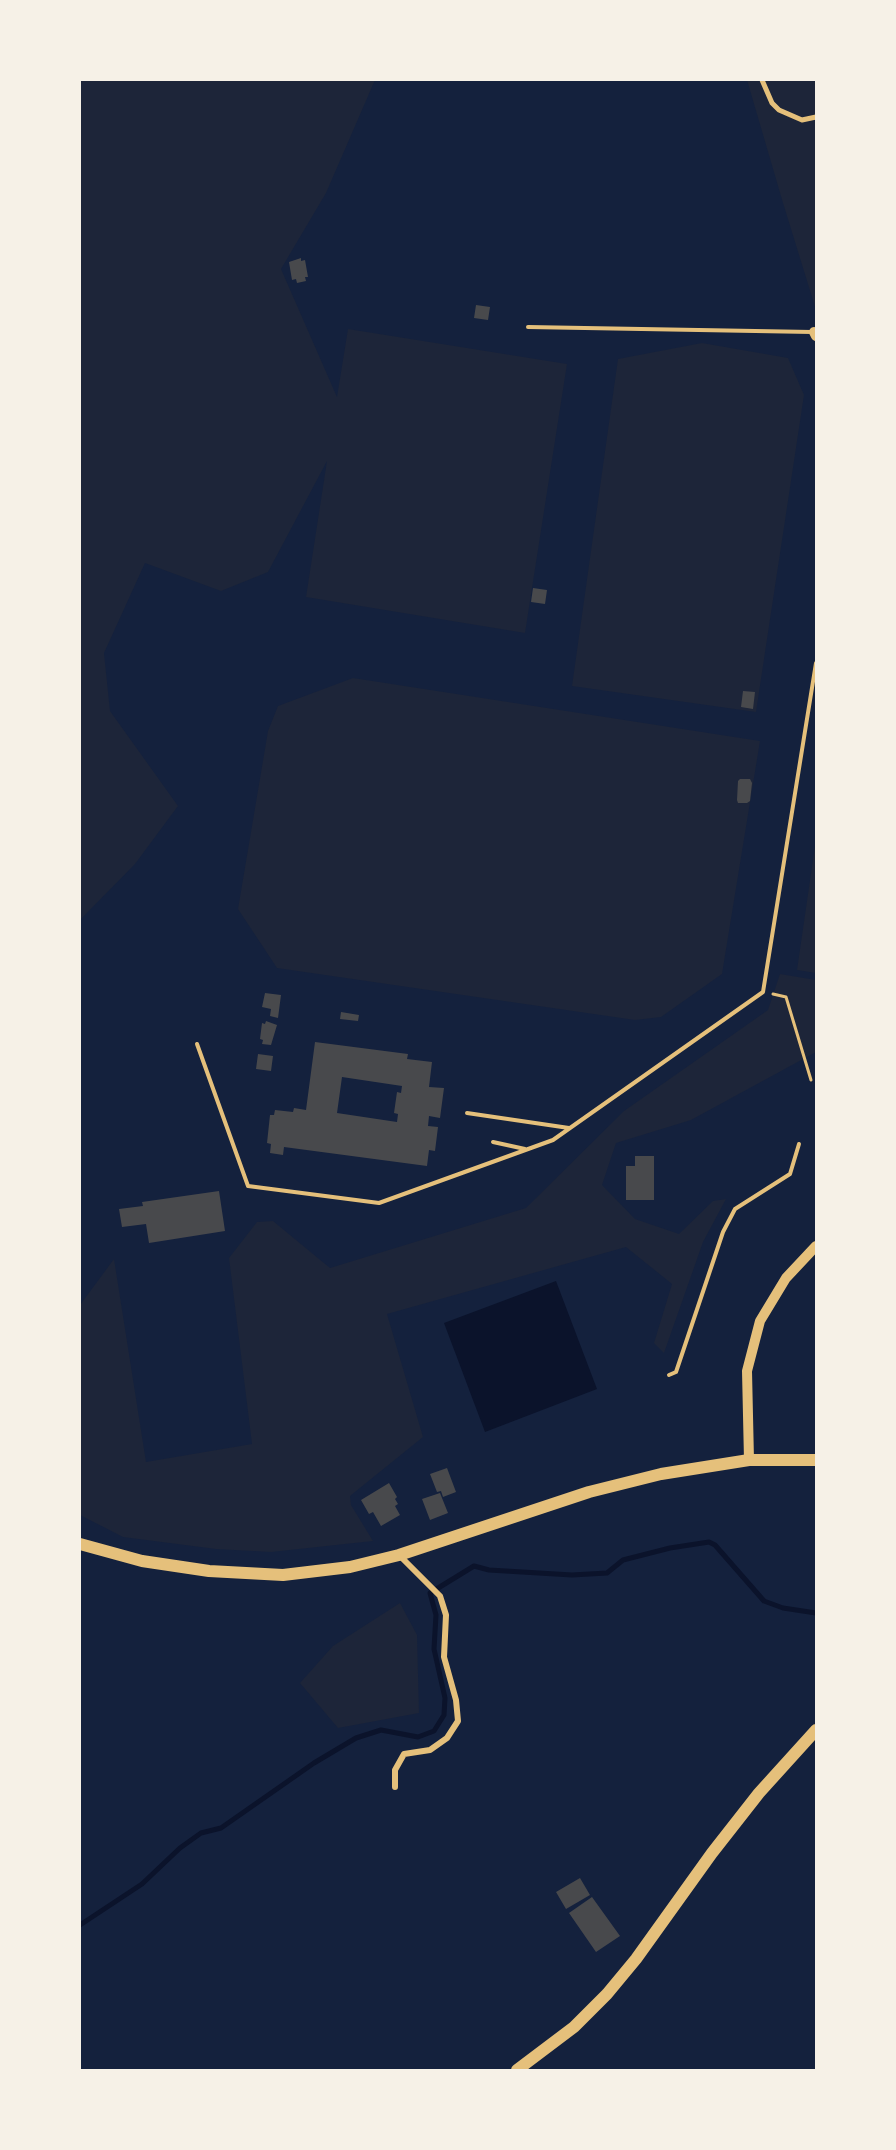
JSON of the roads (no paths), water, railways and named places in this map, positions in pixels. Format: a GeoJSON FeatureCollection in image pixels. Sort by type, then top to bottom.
{"type":"FeatureCollection","features":[{"type":"Feature","properties":{"kind":"main road"},"geometry":{"type":"LineString","coordinates":[[80,1544],[142,1561],[210,1571],[282,1575],[350,1567],[399,1555],[589,1492],[661,1474],[749,1460],[816,1460]]}},
{"type":"Feature","properties":{"kind":"main road"},"geometry":{"type":"LineString","coordinates":[[517,2070],[573,2027],[607,1994],[636,1959],[712,1853],[759,1793],[816,1730]]}},
{"type":"Feature","properties":{"kind":"street"},"geometry":{"type":"LineString","coordinates":[[762,80],[772,103],[779,110],[802,120],[816,117]]}},
{"type":"Feature","properties":{"kind":"street"},"geometry":{"type":"LineString","coordinates":[[749,1460],[747,1371],[760,1322],[786,1278],[816,1246]]}},
{"type":"Feature","properties":{"kind":"street"},"geometry":{"type":"LineString","coordinates":[[395,1787],[395,1770],[404,1754],[430,1750],[447,1738],[458,1721],[456,1700],[444,1657],[446,1615],[440,1596],[399,1555]]}},
{"type":"Feature","properties":{"kind":"lane"},"geometry":{"type":"LineString","coordinates":[[528,327],[816,333]]}},
{"type":"Feature","properties":{"kind":"lane"},"geometry":{"type":"LineString","coordinates":[[197,1044],[248,1186],[379,1203],[553,1140],[763,992],[816,663]]}},
{"type":"Feature","properties":{"kind":"lane"},"geometry":{"type":"LineString","coordinates":[[467,1113],[569,1128]]}},
{"type":"Feature","properties":{"kind":"lane"},"geometry":{"type":"LineString","coordinates":[[493,1143],[527,1149]]}},
{"type":"Feature","properties":{"kind":"lane"},"geometry":{"type":"LineString","coordinates":[[669,1375],[676,1372],[723,1232],[735,1209],[790,1174],[799,1144]]}},
{"type":"Feature","properties":{"kind":"waterway"},"geometry":{"type":"LineString","coordinates":[[80,1925],[142,1884],[180,1848],[201,1833],[221,1828],[314,1763],[356,1738],[381,1730],[418,1737],[434,1731],[444,1715],[445,1698],[434,1649],[436,1615],[430,1593],[474,1566],[489,1570],[572,1575],[607,1573],[623,1560],[670,1548],[709,1542],[715,1545],[764,1601],[783,1608],[816,1613]]}}]}
